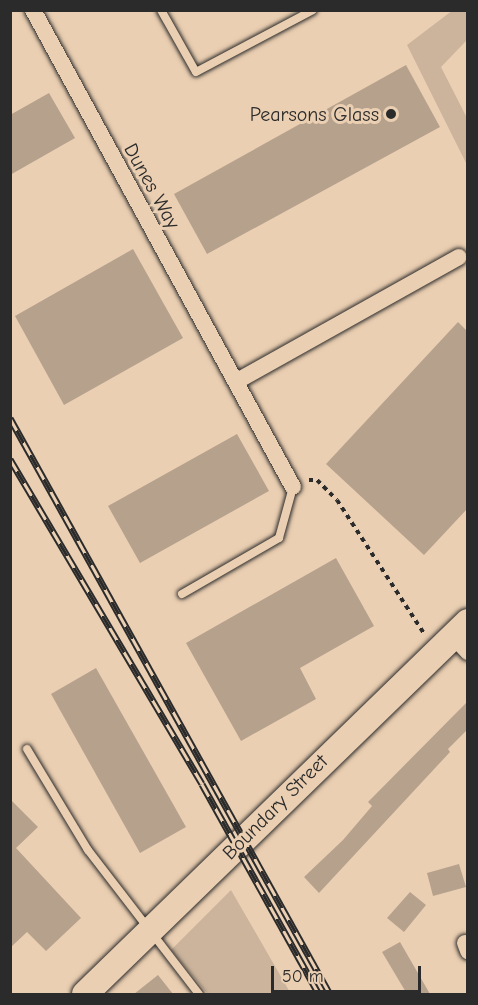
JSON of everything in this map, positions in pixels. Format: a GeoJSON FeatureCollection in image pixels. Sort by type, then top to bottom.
{"type":"FeatureCollection","features":[{"type":"Feature","properties":{"kind":"main road","name":"Boundary Street"},"geometry":{"type":"LineString","coordinates":[[85,994],[463,637]]}},
{"type":"Feature","properties":{"kind":"street","name":"Dunes Way"},"geometry":{"type":"LineString","coordinates":[[33,10],[293,487]]}},
{"type":"Feature","properties":{"kind":"street"},"geometry":{"type":"LineString","coordinates":[[237,381],[464,261]]}},
{"type":"Feature","properties":{"kind":"lane"},"geometry":{"type":"LineString","coordinates":[[161,10],[196,72],[314,10]]}},
{"type":"Feature","properties":{"kind":"lane"},"geometry":{"type":"LineString","coordinates":[[182,594],[279,538],[293,487]]}},
{"type":"Feature","properties":{"kind":"lane"},"geometry":{"type":"LineString","coordinates":[[27,749],[88,850],[153,930],[199,994]]}},
{"type":"Feature","properties":{"kind":"path"},"geometry":{"type":"LineString","coordinates":[[293,487],[317,480],[333,494],[425,630],[417,637]]}},
{"type":"Feature","properties":{"kind":"shaded area"},"geometry":{"type":"Polygon","coordinates":[[[453,10],[467,11],[467,40],[441,67],[467,118],[467,165],[407,45],[453,10]]]}},
{"type":"Feature","properties":{"kind":"shaded area"},"geometry":{"type":"Polygon","coordinates":[[[231,890],[291,994],[208,994],[171,950],[231,890]]]}},
{"type":"Feature","properties":{"kind":"building"},"geometry":{"type":"Polygon","coordinates":[[[406,65],[440,127],[207,254],[174,194],[406,65]]]}},
{"type":"Feature","properties":{"kind":"building"},"geometry":{"type":"Polygon","coordinates":[[[49,93],[75,138],[10,175],[10,115],[49,93]]]}},
{"type":"Feature","properties":{"kind":"building"},"geometry":{"type":"Polygon","coordinates":[[[133,249],[183,338],[64,405],[15,316],[133,249]]]}},
{"type":"Feature","properties":{"kind":"building"},"geometry":{"type":"Polygon","coordinates":[[[458,322],[468,332],[468,508],[424,555],[326,464],[458,322]]]}},
{"type":"Feature","properties":{"kind":"building"},"geometry":{"type":"Polygon","coordinates":[[[237,434],[269,491],[140,563],[108,506],[237,434]]]}},
{"type":"Feature","properties":{"kind":"building"},"geometry":{"type":"Polygon","coordinates":[[[336,558],[374,626],[300,668],[316,699],[241,741],[186,643],[336,558]]]}},
{"type":"Feature","properties":{"kind":"building"},"geometry":{"type":"Polygon","coordinates":[[[96,668],[186,827],[140,853],[51,694],[96,668]]]}},
{"type":"Feature","properties":{"kind":"building"},"geometry":{"type":"Polygon","coordinates":[[[468,701],[468,729],[448,749],[450,752],[319,893],[304,877],[343,840],[372,806],[368,802],[468,701]]]}},
{"type":"Feature","properties":{"kind":"building"},"geometry":{"type":"Polygon","coordinates":[[[10,799],[38,827],[16,848],[81,918],[46,951],[27,932],[10,948],[10,799]]]}},
{"type":"Feature","properties":{"kind":"building"},"geometry":{"type":"Polygon","coordinates":[[[459,864],[466,887],[433,896],[427,873],[459,864]]]}},
{"type":"Feature","properties":{"kind":"building"},"geometry":{"type":"Polygon","coordinates":[[[410,892],[426,905],[404,932],[387,918],[410,892]]]}},
{"type":"Feature","properties":{"kind":"building"},"geometry":{"type":"Polygon","coordinates":[[[400,942],[430,994],[407,994],[382,952],[400,942]]]}},
{"type":"Feature","properties":{"kind":"building"},"geometry":{"type":"Polygon","coordinates":[[[158,975],[173,994],[134,994],[158,975]]]}},
{"type":"Feature","properties":{"kind":"railway"},"geometry":{"type":"LineString","coordinates":[[10,418],[330,994]]}},
{"type":"Feature","properties":{"kind":"railway"},"geometry":{"type":"LineString","coordinates":[[10,459],[202,784],[319,994]]}},
{"type":"Feature","properties":{"kind":"place","name":"Pearsons Glass"},"geometry":{"type":"Point","coordinates":[391,114]}}]}
